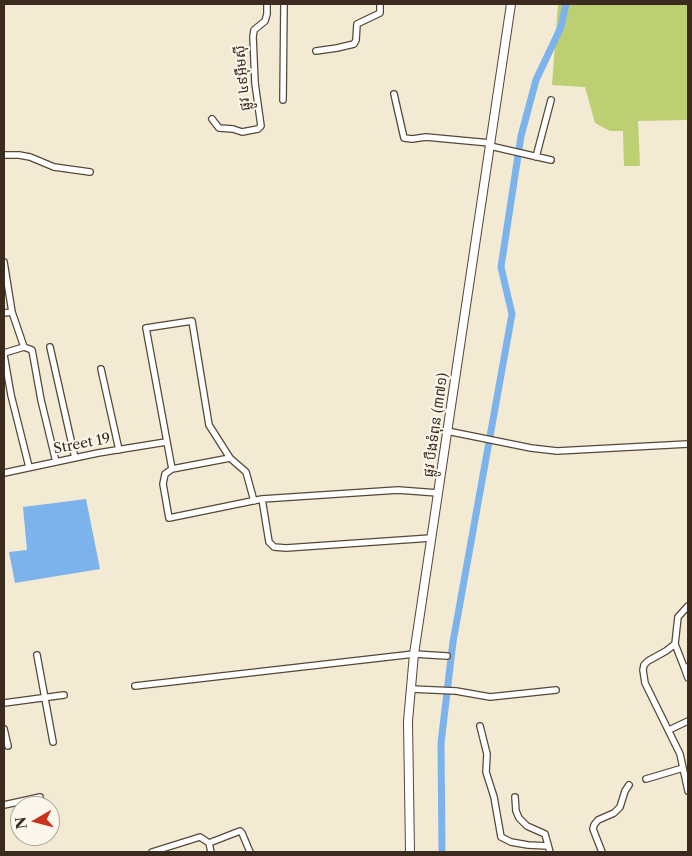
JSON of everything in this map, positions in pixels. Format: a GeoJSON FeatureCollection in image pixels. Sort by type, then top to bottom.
{"type":"FeatureCollection","features":[{"type":"Feature","properties":{"kind":"main road","name":"ផ្លូវ បឹងទំពុន (៣៧១)"},"geometry":{"type":"LineString","coordinates":[[410,852],[408,748],[410,689],[414,654],[511,4]]}},
{"type":"Feature","properties":{"kind":"street","name":"ផ្លូវ ៤៩អ៊ឹមស៊ី"},"geometry":{"type":"LineString","coordinates":[[212,120],[219,128],[242,132],[258,129],[260,126],[255,83],[253,37],[254,30],[265,21],[267,4]]}},
{"type":"Feature","properties":{"kind":"street"},"geometry":{"type":"LineString","coordinates":[[284,4],[284,100]]}},
{"type":"Feature","properties":{"kind":"street"},"geometry":{"type":"LineString","coordinates":[[316,51],[354,44],[357,24],[380,13],[380,4]]}},
{"type":"Feature","properties":{"kind":"street"},"geometry":{"type":"LineString","coordinates":[[394,94],[404,138],[412,139],[426,136],[490,144],[551,160]]}},
{"type":"Feature","properties":{"kind":"street"},"geometry":{"type":"LineString","coordinates":[[536,157],[551,100]]}},
{"type":"Feature","properties":{"kind":"street"},"geometry":{"type":"LineString","coordinates":[[4,156],[25,156],[54,167],[90,172]]}},
{"type":"Feature","properties":{"kind":"street"},"geometry":{"type":"LineString","coordinates":[[4,262],[12,312],[24,346],[32,350],[56,462]]}},
{"type":"Feature","properties":{"kind":"street"},"geometry":{"type":"LineString","coordinates":[[4,313],[12,312]]}},
{"type":"Feature","properties":{"kind":"street"},"geometry":{"type":"LineString","coordinates":[[172,469],[146,328],[192,321],[209,425],[230,458],[246,472],[254,501]]}},
{"type":"Feature","properties":{"kind":"street"},"geometry":{"type":"LineString","coordinates":[[24,346],[4,354],[11,395],[29,467]]}},
{"type":"Feature","properties":{"kind":"street"},"geometry":{"type":"LineString","coordinates":[[50,347],[75,458]]}},
{"type":"Feature","properties":{"kind":"street"},"geometry":{"type":"LineString","coordinates":[[101,369],[119,450]]}},
{"type":"Feature","properties":{"kind":"street"},"geometry":{"type":"LineString","coordinates":[[448,431],[531,448],[557,451],[688,444]]}},
{"type":"Feature","properties":{"kind":"street","name":"Street 19"},"geometry":{"type":"LineString","coordinates":[[4,473],[166,442]]}},
{"type":"Feature","properties":{"kind":"street"},"geometry":{"type":"LineString","coordinates":[[230,458],[172,469],[165,474],[163,484],[167,515],[171,519],[262,499],[398,490],[438,493]]}},
{"type":"Feature","properties":{"kind":"street"},"geometry":{"type":"LineString","coordinates":[[262,499],[269,542],[274,547],[286,548],[432,538]]}},
{"type":"Feature","properties":{"kind":"street"},"geometry":{"type":"LineString","coordinates":[[688,606],[678,617],[675,644],[686,667],[688,678]]}},
{"type":"Feature","properties":{"kind":"street"},"geometry":{"type":"LineString","coordinates":[[675,644],[648,661],[644,665],[643,670],[645,683],[669,730],[682,765],[688,791]]}},
{"type":"Feature","properties":{"kind":"street"},"geometry":{"type":"LineString","coordinates":[[135,686],[414,654],[447,656]]}},
{"type":"Feature","properties":{"kind":"street"},"geometry":{"type":"LineString","coordinates":[[37,655],[53,742]]}},
{"type":"Feature","properties":{"kind":"street"},"geometry":{"type":"LineString","coordinates":[[410,689],[456,691],[490,697],[556,690]]}},
{"type":"Feature","properties":{"kind":"street"},"geometry":{"type":"LineString","coordinates":[[4,703],[64,694]]}},
{"type":"Feature","properties":{"kind":"street"},"geometry":{"type":"LineString","coordinates":[[669,730],[688,721]]}},
{"type":"Feature","properties":{"kind":"street"},"geometry":{"type":"LineString","coordinates":[[480,726],[486,754],[486,772],[494,797],[501,837],[511,842],[549,849],[545,834],[527,826],[519,818],[515,797]]}},
{"type":"Feature","properties":{"kind":"street"},"geometry":{"type":"LineString","coordinates":[[4,729],[8,746]]}},
{"type":"Feature","properties":{"kind":"street"},"geometry":{"type":"LineString","coordinates":[[646,779],[682,765],[688,760]]}},
{"type":"Feature","properties":{"kind":"street"},"geometry":{"type":"LineString","coordinates":[[602,852],[593,829],[594,825],[598,820],[614,813],[620,808],[625,791],[629,785]]}},
{"type":"Feature","properties":{"kind":"street"},"geometry":{"type":"LineString","coordinates":[[209,843],[240,831],[250,852]]}},
{"type":"Feature","properties":{"kind":"street"},"geometry":{"type":"LineString","coordinates":[[152,852],[200,838],[209,843],[211,852]]}},
{"type":"Feature","properties":{"kind":"green space"},"geometry":{"type":"Polygon","coordinates":[[[558,4],[688,4],[688,120],[638,121],[640,166],[624,166],[623,131],[610,131],[595,123],[585,87],[552,85],[558,4]]]}},
{"type":"Feature","properties":{"kind":"water"},"geometry":{"type":"Polygon","coordinates":[[[86,499],[100,569],[15,583],[9,552],[27,550],[23,507],[86,499]]]}},
{"type":"Feature","properties":{"kind":"waterway"},"geometry":{"type":"LineString","coordinates":[[442,852],[441,743],[453,642],[512,314],[501,267],[521,136],[536,80],[561,27],[566,4]]}}]}
